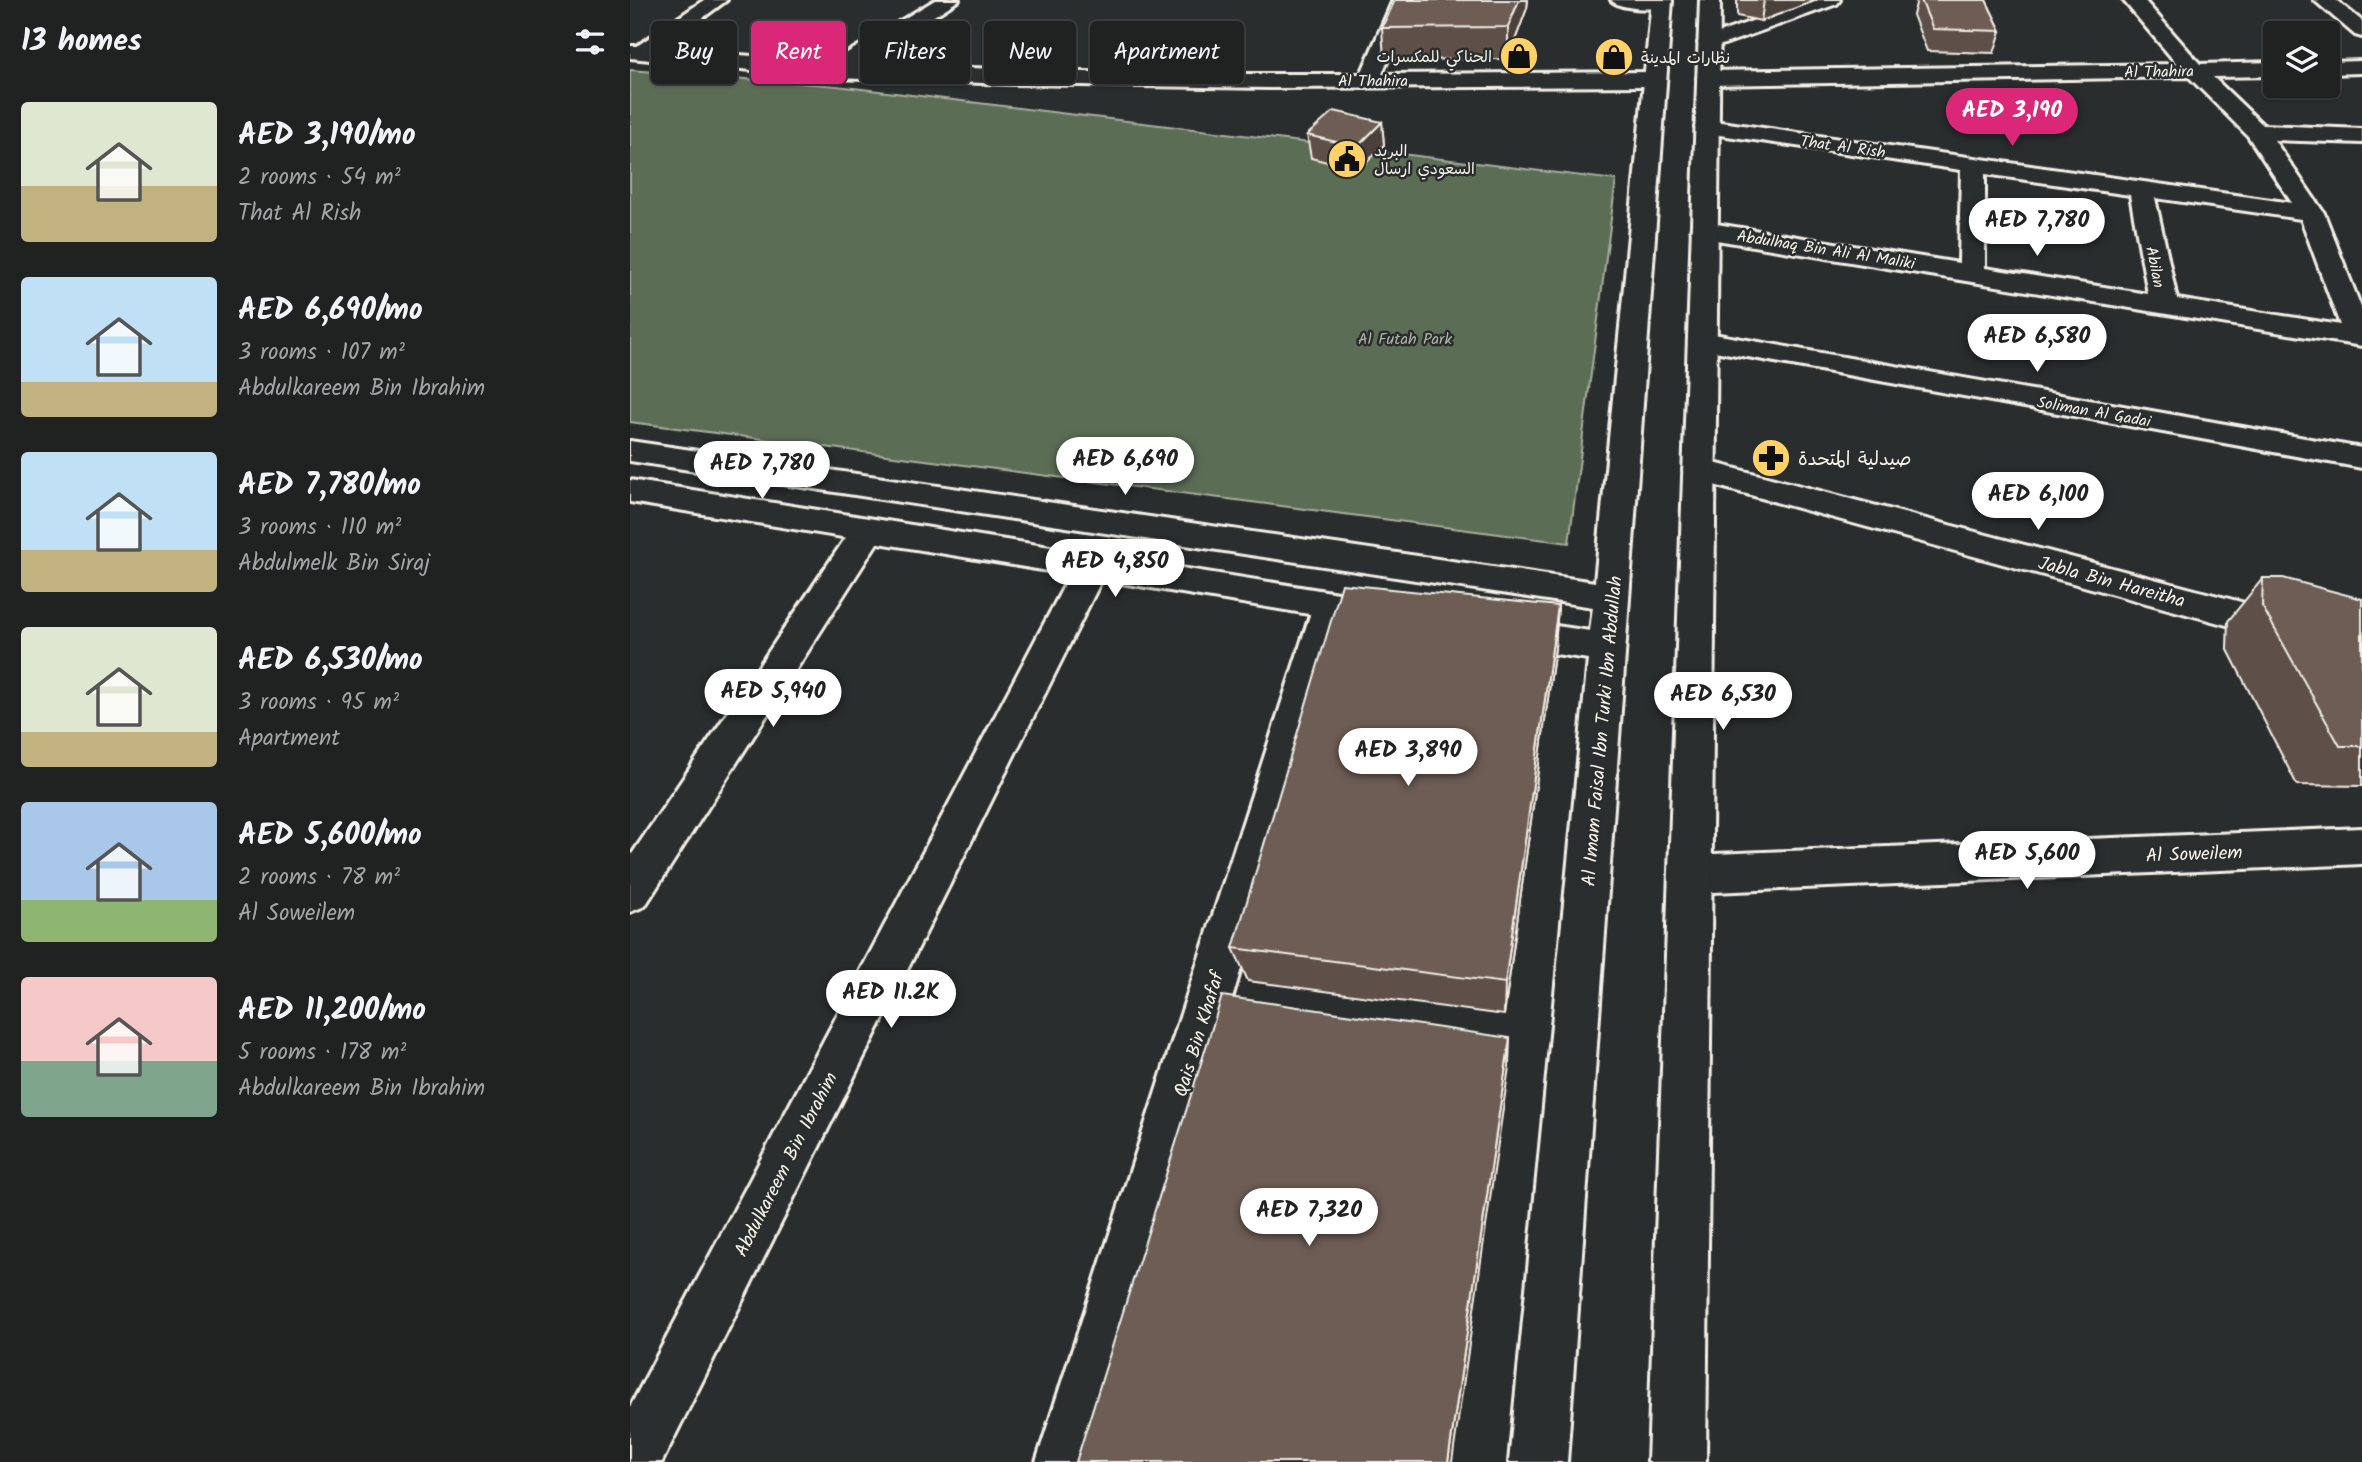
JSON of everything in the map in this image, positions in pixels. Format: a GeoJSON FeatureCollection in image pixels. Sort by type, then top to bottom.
{"type":"FeatureCollection","features":[{"type":"Feature","properties":{"kind":"street"},"geometry":{"type":"LineString","coordinates":[[636,53],[717,0]]}},
{"type":"Feature","properties":{"kind":"street"},"geometry":{"type":"LineString","coordinates":[[846,63],[948,0]]}},
{"type":"Feature","properties":{"kind":"street"},"geometry":{"type":"LineString","coordinates":[[1370,80],[1403,0]]}},
{"type":"Feature","properties":{"kind":"street"},"geometry":{"type":"LineString","coordinates":[[1621,0],[1662,1]]}},
{"type":"Feature","properties":{"kind":"street"},"geometry":{"type":"LineString","coordinates":[[1677,1462],[1710,0]]}},
{"type":"Feature","properties":{"kind":"street"},"geometry":{"type":"LineString","coordinates":[[1709,61],[1830,0]]}},
{"type":"Feature","properties":{"kind":"street"},"geometry":{"type":"LineString","coordinates":[[2133,0],[2194,70],[2256,132],[2311,213],[2360,337]]}},
{"type":"Feature","properties":{"kind":"street"},"geometry":{"type":"LineString","coordinates":[[2324,0],[2362,31]]}},
{"type":"Feature","properties":{"kind":"street","name":"Al Imam Faisal Ibn Turki Ibn Abdullah"},"geometry":{"type":"LineString","coordinates":[[1538,1462],[1662,1]]}},
{"type":"Feature","properties":{"kind":"street","name":"Al Thahira"},"geometry":{"type":"LineString","coordinates":[[636,53],[751,64]]}},
{"type":"Feature","properties":{"kind":"street","name":"Al Thahira"},"geometry":{"type":"LineString","coordinates":[[1709,61],[2263,69]]}},
{"type":"Feature","properties":{"kind":"street"},"geometry":{"type":"LineString","coordinates":[[2340,68],[2362,68]]}},
{"type":"Feature","properties":{"kind":"street","name":"Al Thahira"},"geometry":{"type":"LineString","coordinates":[[846,71],[1136,81],[1655,79]]}},
{"type":"Feature","properties":{"kind":"street","name":"That Al Rish"},"geometry":{"type":"LineString","coordinates":[[1707,127],[2311,213]]}},
{"type":"Feature","properties":{"kind":"street"},"geometry":{"type":"LineString","coordinates":[[2256,132],[2362,136]]}},
{"type":"Feature","properties":{"kind":"street"},"geometry":{"type":"LineString","coordinates":[[1972,271],[1973,165]]}},
{"type":"Feature","properties":{"kind":"street","name":"Abilan"},"geometry":{"type":"LineString","coordinates":[[2141,189],[2164,304]]}},
{"type":"Feature","properties":{"kind":"street","name":"Abdulhaq Bin Ali Al Maliki"},"geometry":{"type":"LineString","coordinates":[[1704,230],[1972,271],[2360,337]]}},
{"type":"Feature","properties":{"kind":"street","name":"Soliman Al Gadai"},"geometry":{"type":"LineString","coordinates":[[1702,341],[2362,458]]}},
{"type":"Feature","properties":{"kind":"street"},"geometry":{"type":"LineString","coordinates":[[630,451],[1612,597]]}},
{"type":"Feature","properties":{"kind":"street"},"geometry":{"type":"LineString","coordinates":[[687,501],[713,500],[735,491],[743,477],[741,471],[726,466]]}},
{"type":"Feature","properties":{"kind":"street","name":"Jabla Bin Hareitha"},"geometry":{"type":"LineString","coordinates":[[1699,470],[2362,648]]}},
{"type":"Feature","properties":{"kind":"street"},"geometry":{"type":"LineString","coordinates":[[782,518],[775,505],[787,490],[811,481],[828,481]]}},
{"type":"Feature","properties":{"kind":"street"},"geometry":{"type":"LineString","coordinates":[[632,495],[687,501],[1423,620]]}},
{"type":"Feature","properties":{"kind":"street"},"geometry":{"type":"LineString","coordinates":[[630,893],[867,532]]}},
{"type":"Feature","properties":{"kind":"street","name":"Abdulkareem Bin Ibrahim"},"geometry":{"type":"LineString","coordinates":[[632,1462],[1091,567]]}},
{"type":"Feature","properties":{"kind":"street","name":"Qais Bin Khafaf"},"geometry":{"type":"LineString","coordinates":[[1065,1462],[1331,606]]}},
{"type":"Feature","properties":{"kind":"street"},"geometry":{"type":"LineString","coordinates":[[1476,628],[1608,648]]}},
{"type":"Feature","properties":{"kind":"street","name":"Al Soweilem"},"geometry":{"type":"LineString","coordinates":[[1690,874],[2362,846]]}},
{"type":"Feature","properties":{"kind":"green space","name":"Al Futah Park"},"geometry":{"type":"Polygon","coordinates":[[[630,70],[651,72],[651,84],[737,84],[737,78],[751,79],[751,84],[837,86],[1616,180],[1569,543],[630,422],[630,70]]]}},
{"type":"Feature","properties":{"kind":"building"},"geometry":{"type":"Polygon","coordinates":[[[1395,0],[1519,0],[1508,27],[1382,28],[1395,0]]]}},
{"type":"Feature","properties":{"kind":"building"},"geometry":{"type":"Polygon","coordinates":[[[1921,0],[1986,0],[2001,31],[1933,29],[1921,0]]]}},
{"type":"Feature","properties":{"kind":"building"},"geometry":{"type":"Polygon","coordinates":[[[1334,111],[1382,122],[1357,147],[1307,135],[1334,111]]]}},
{"type":"Feature","properties":{"kind":"building"},"geometry":{"type":"Polygon","coordinates":[[[2263,578],[2283,578],[2362,599],[2362,746],[2340,746],[2262,606],[2263,578]]]}},
{"type":"Feature","properties":{"kind":"building"},"geometry":{"type":"Polygon","coordinates":[[[1342,584],[1558,606],[1505,983],[1233,948],[1342,584]]]}},
{"type":"Feature","properties":{"kind":"building"},"geometry":{"type":"Polygon","coordinates":[[[1222,996],[1510,1038],[1448,1462],[1076,1462],[1222,996]]]}},
{"type":"Feature","properties":{"kind":"place","name":"الحناكي للمكسرات"},"geometry":{"type":"Point","coordinates":[1519,56]}},
{"type":"Feature","properties":{"kind":"place","name":"نظارات المدينة"},"geometry":{"type":"Point","coordinates":[1614,57]}},
{"type":"Feature","properties":{"kind":"place","name":"البريد السعودي ارسال"},"geometry":{"type":"Point","coordinates":[1347,159]}},
{"type":"Feature","properties":{"kind":"place","name":"صيدلية المتحدة"},"geometry":{"type":"Point","coordinates":[1771,458]}}]}
